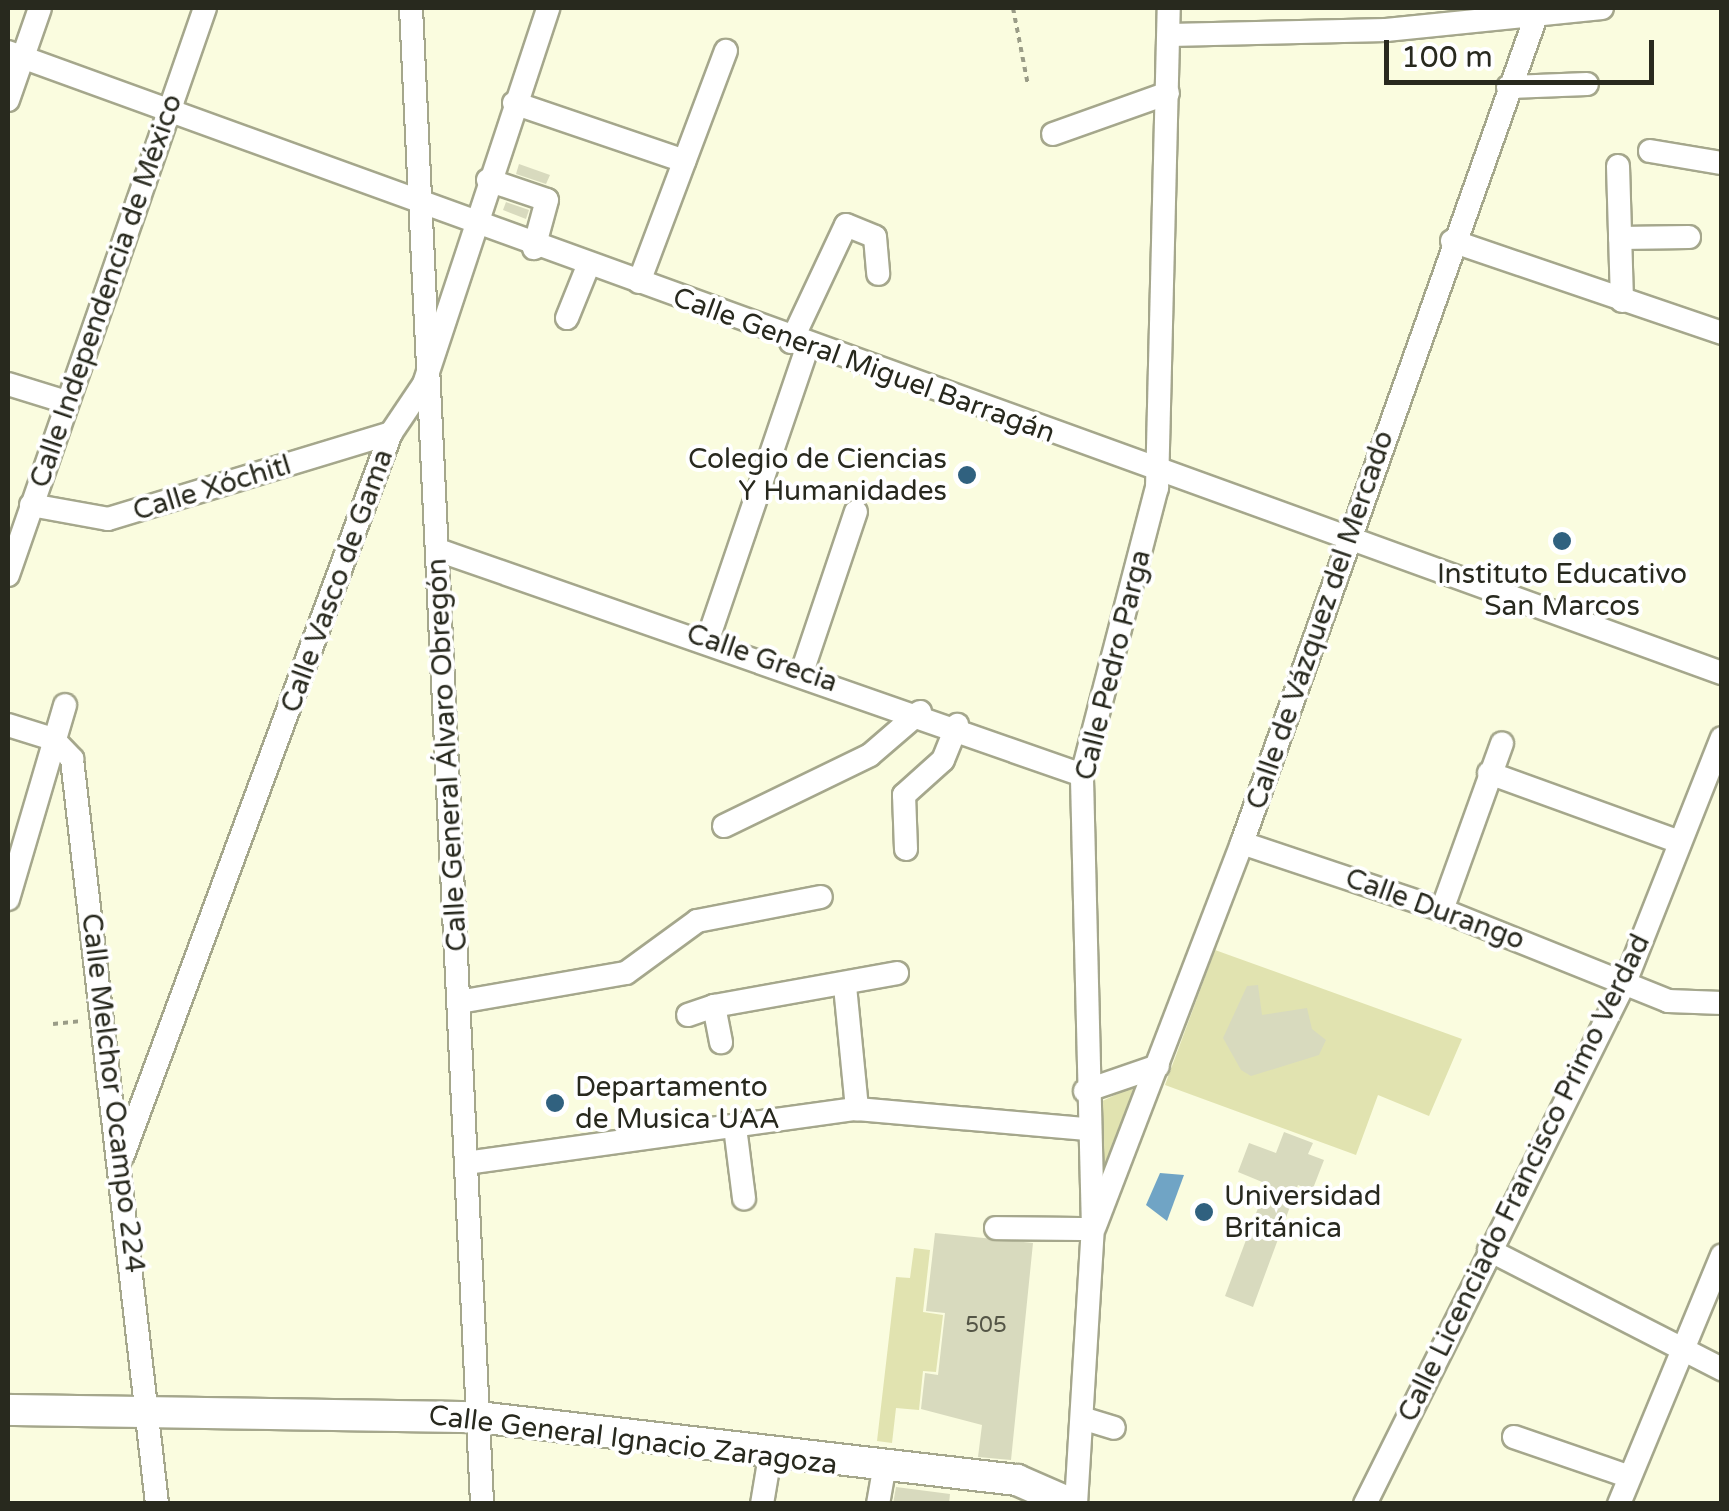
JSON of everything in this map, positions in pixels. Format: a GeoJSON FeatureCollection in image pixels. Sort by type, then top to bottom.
{"type":"FeatureCollection","features":[{"type":"Feature","properties":{"kind":"main road","name":"Calle General Ignacio Zaragoza"},"geometry":{"type":"LineString","coordinates":[[8,1410],[150,1406],[478,1416],[884,1470],[1018,1480],[1074,1504]]}},
{"type":"Feature","properties":{"kind":"street"},"geometry":{"type":"LineString","coordinates":[[8,100],[15,55],[40,8]]}},
{"type":"Feature","properties":{"kind":"street","name":"Calle Independencia de México"},"geometry":{"type":"LineString","coordinates":[[8,575],[205,8]]}},
{"type":"Feature","properties":{"kind":"street","name":"Calle General Álvaro Obregón"},"geometry":{"type":"LineString","coordinates":[[410,8],[422,208],[424,384],[438,550],[482,1504]]}},
{"type":"Feature","properties":{"kind":"street","name":"Calle Vasco de Gama"},"geometry":{"type":"LineString","coordinates":[[123,1155],[391,433],[424,384],[488,180],[548,8]]}},
{"type":"Feature","properties":{"kind":"street","name":"Calle Pedro Parga"},"geometry":{"type":"LineString","coordinates":[[1074,1504],[1085,1420],[1094,1229],[1084,1129],[1082,775],[1157,471],[1169,8]]}},
{"type":"Feature","properties":{"kind":"street"},"geometry":{"type":"LineString","coordinates":[[1170,35],[1602,8]]}},
{"type":"Feature","properties":{"kind":"street","name":"Calle de Vázquez del Mercado"},"geometry":{"type":"LineString","coordinates":[[1094,1229],[1242,843],[1452,241],[1537,13]]}},
{"type":"Feature","properties":{"kind":"street"},"geometry":{"type":"LineString","coordinates":[[639,282],[726,50]]}},
{"type":"Feature","properties":{"kind":"street","name":"Calle General Miguel Barragán"},"geometry":{"type":"LineString","coordinates":[[15,55],[166,116],[639,282],[799,345],[1722,674]]}},
{"type":"Feature","properties":{"kind":"street"},"geometry":{"type":"LineString","coordinates":[[1508,88],[1587,84]]}},
{"type":"Feature","properties":{"kind":"street"},"geometry":{"type":"LineString","coordinates":[[1053,134],[1168,93]]}},
{"type":"Feature","properties":{"kind":"street"},"geometry":{"type":"LineString","coordinates":[[514,104],[684,161]]}},
{"type":"Feature","properties":{"kind":"street"},"geometry":{"type":"LineString","coordinates":[[1650,151],[1722,164]]}},
{"type":"Feature","properties":{"kind":"street"},"geometry":{"type":"LineString","coordinates":[[1618,166],[1622,301]]}},
{"type":"Feature","properties":{"kind":"street"},"geometry":{"type":"LineString","coordinates":[[488,180],[547,200],[534,248]]}},
{"type":"Feature","properties":{"kind":"street"},"geometry":{"type":"LineString","coordinates":[[708,639],[799,345],[846,225],[876,237],[878,274]]}},
{"type":"Feature","properties":{"kind":"street"},"geometry":{"type":"LineString","coordinates":[[1620,238],[1689,237]]}},
{"type":"Feature","properties":{"kind":"street"},"geometry":{"type":"LineString","coordinates":[[1452,241],[1722,333]]}},
{"type":"Feature","properties":{"kind":"street"},"geometry":{"type":"LineString","coordinates":[[567,318],[588,266]]}},
{"type":"Feature","properties":{"kind":"street"},"geometry":{"type":"LineString","coordinates":[[8,384],[66,402]]}},
{"type":"Feature","properties":{"kind":"street","name":"Calle Xóchitl"},"geometry":{"type":"LineString","coordinates":[[32,505],[108,520],[391,433]]}},
{"type":"Feature","properties":{"kind":"street"},"geometry":{"type":"LineString","coordinates":[[802,672],[856,512]]}},
{"type":"Feature","properties":{"kind":"street","name":"Calle Grecia"},"geometry":{"type":"LineString","coordinates":[[438,550],[920,712],[1082,775]]}},
{"type":"Feature","properties":{"kind":"street"},"geometry":{"type":"LineString","coordinates":[[8,899],[65,706]]}},
{"type":"Feature","properties":{"kind":"street"},"geometry":{"type":"LineString","coordinates":[[724,826],[870,755],[920,712]]}},
{"type":"Feature","properties":{"kind":"street"},"geometry":{"type":"LineString","coordinates":[[8,725],[53,738]]}},
{"type":"Feature","properties":{"kind":"street"},"geometry":{"type":"LineString","coordinates":[[906,849],[904,796],[943,760],[958,726]]}},
{"type":"Feature","properties":{"kind":"street","name":"Calle Melchor Ocampo 224"},"geometry":{"type":"LineString","coordinates":[[53,738],[72,758],[123,1155],[157,1504]]}},
{"type":"Feature","properties":{"kind":"street","name":"Calle Licenciado Francisco Primo Verdad"},"geometry":{"type":"LineString","coordinates":[[1365,1504],[1626,980],[1722,738]]}},
{"type":"Feature","properties":{"kind":"street"},"geometry":{"type":"LineString","coordinates":[[1442,910],[1502,743]]}},
{"type":"Feature","properties":{"kind":"street"},"geometry":{"type":"LineString","coordinates":[[1489,773],[1680,842]]}},
{"type":"Feature","properties":{"kind":"street","name":"Calle Durango"},"geometry":{"type":"LineString","coordinates":[[1242,843],[1442,910],[1626,980],[1668,1001],[1722,1004]]}},
{"type":"Feature","properties":{"kind":"street"},"geometry":{"type":"LineString","coordinates":[[459,1002],[626,973],[696,921],[821,897]]}},
{"type":"Feature","properties":{"kind":"street"},"geometry":{"type":"LineString","coordinates":[[688,1015],[714,1006],[845,986],[897,973]]}},
{"type":"Feature","properties":{"kind":"street"},"geometry":{"type":"LineString","coordinates":[[845,986],[856,1109]]}},
{"type":"Feature","properties":{"kind":"street"},"geometry":{"type":"LineString","coordinates":[[714,1006],[721,1042]]}},
{"type":"Feature","properties":{"kind":"street"},"geometry":{"type":"LineString","coordinates":[[1085,1091],[1158,1066]]}},
{"type":"Feature","properties":{"kind":"street"},"geometry":{"type":"LineString","coordinates":[[466,1164],[856,1109],[1084,1129]]}},
{"type":"Feature","properties":{"kind":"street"},"geometry":{"type":"LineString","coordinates":[[735,1127],[744,1198]]}},
{"type":"Feature","properties":{"kind":"street"},"geometry":{"type":"LineString","coordinates":[[996,1228],[1094,1229]]}},
{"type":"Feature","properties":{"kind":"street"},"geometry":{"type":"LineString","coordinates":[[1489,1250],[1722,1369]]}},
{"type":"Feature","properties":{"kind":"street"},"geometry":{"type":"LineString","coordinates":[[1619,1504],[1627,1476],[1722,1254]]}},
{"type":"Feature","properties":{"kind":"street"},"geometry":{"type":"LineString","coordinates":[[1085,1420],[1114,1428]]}},
{"type":"Feature","properties":{"kind":"street"},"geometry":{"type":"LineString","coordinates":[[1514,1436],[1627,1476]]}},
{"type":"Feature","properties":{"kind":"street"},"geometry":{"type":"LineString","coordinates":[[767,1503],[770,1456]]}},
{"type":"Feature","properties":{"kind":"street"},"geometry":{"type":"LineString","coordinates":[[878,1504],[884,1470]]}},
{"type":"Feature","properties":{"kind":"path"},"geometry":{"type":"LineString","coordinates":[[1013,8],[1028,85]]}},
{"type":"Feature","properties":{"kind":"path"},"geometry":{"type":"LineString","coordinates":[[53,1024],[104,1019]]}},
{"type":"Feature","properties":{"kind":"green space"},"geometry":{"type":"Polygon","coordinates":[[[1215,950],[1462,1039],[1429,1116],[1378,1095],[1356,1155],[1165,1085],[1215,950]]]}},
{"type":"Feature","properties":{"kind":"green space"},"geometry":{"type":"Polygon","coordinates":[[[1136,1085],[1093,1195],[1094,1105],[1136,1085]]]}},
{"type":"Feature","properties":{"kind":"green space"},"geometry":{"type":"Polygon","coordinates":[[[914,1248],[930,1250],[923,1312],[943,1315],[936,1372],[923,1371],[919,1410],[896,1408],[892,1443],[877,1441],[896,1277],[910,1278],[914,1248]]]}},
{"type":"Feature","properties":{"kind":"water"},"geometry":{"type":"Polygon","coordinates":[[[1160,1173],[1184,1175],[1167,1221],[1146,1205],[1160,1173]]]}},
{"type":"Feature","properties":{"kind":"building"},"geometry":{"type":"Polygon","coordinates":[[[519,164],[550,175],[546,184],[516,174],[519,164]]]}},
{"type":"Feature","properties":{"kind":"building"},"geometry":{"type":"Polygon","coordinates":[[[506,202],[529,210],[526,219],[503,210],[506,202]]]}},
{"type":"Feature","properties":{"kind":"building"},"geometry":{"type":"Polygon","coordinates":[[[1258,985],[1262,1015],[1307,1008],[1312,1029],[1326,1040],[1319,1055],[1251,1076],[1241,1070],[1223,1038],[1247,986],[1258,985]]]}},
{"type":"Feature","properties":{"kind":"building"},"geometry":{"type":"Polygon","coordinates":[[[1284,1132],[1313,1143],[1308,1154],[1324,1160],[1312,1191],[1298,1185],[1253,1307],[1225,1296],[1267,1184],[1238,1172],[1249,1143],[1276,1153],[1284,1132]]]}},
{"type":"Feature","properties":{"kind":"building"},"geometry":{"type":"Polygon","coordinates":[[[935,1233],[1033,1243],[1011,1460],[978,1457],[982,1425],[921,1409],[925,1373],[938,1375],[945,1313],[926,1311],[935,1233]]]}},
{"type":"Feature","properties":{"kind":"building"},"geometry":{"type":"Polygon","coordinates":[[[896,1487],[950,1494],[949,1504],[893,1504],[896,1487]]]}},
{"type":"Feature","properties":{"kind":"place","name":"Colegio de Ciencias Y Humanidades"},"geometry":{"type":"Point","coordinates":[967,475]}},
{"type":"Feature","properties":{"kind":"place","name":"Instituto Educativo San Marcos"},"geometry":{"type":"Point","coordinates":[1562,541]}},
{"type":"Feature","properties":{"kind":"place","name":"Departamento de Musica UAA"},"geometry":{"type":"Point","coordinates":[555,1103]}},
{"type":"Feature","properties":{"kind":"place","name":"Universidad Británica"},"geometry":{"type":"Point","coordinates":[1204,1212]}}]}
